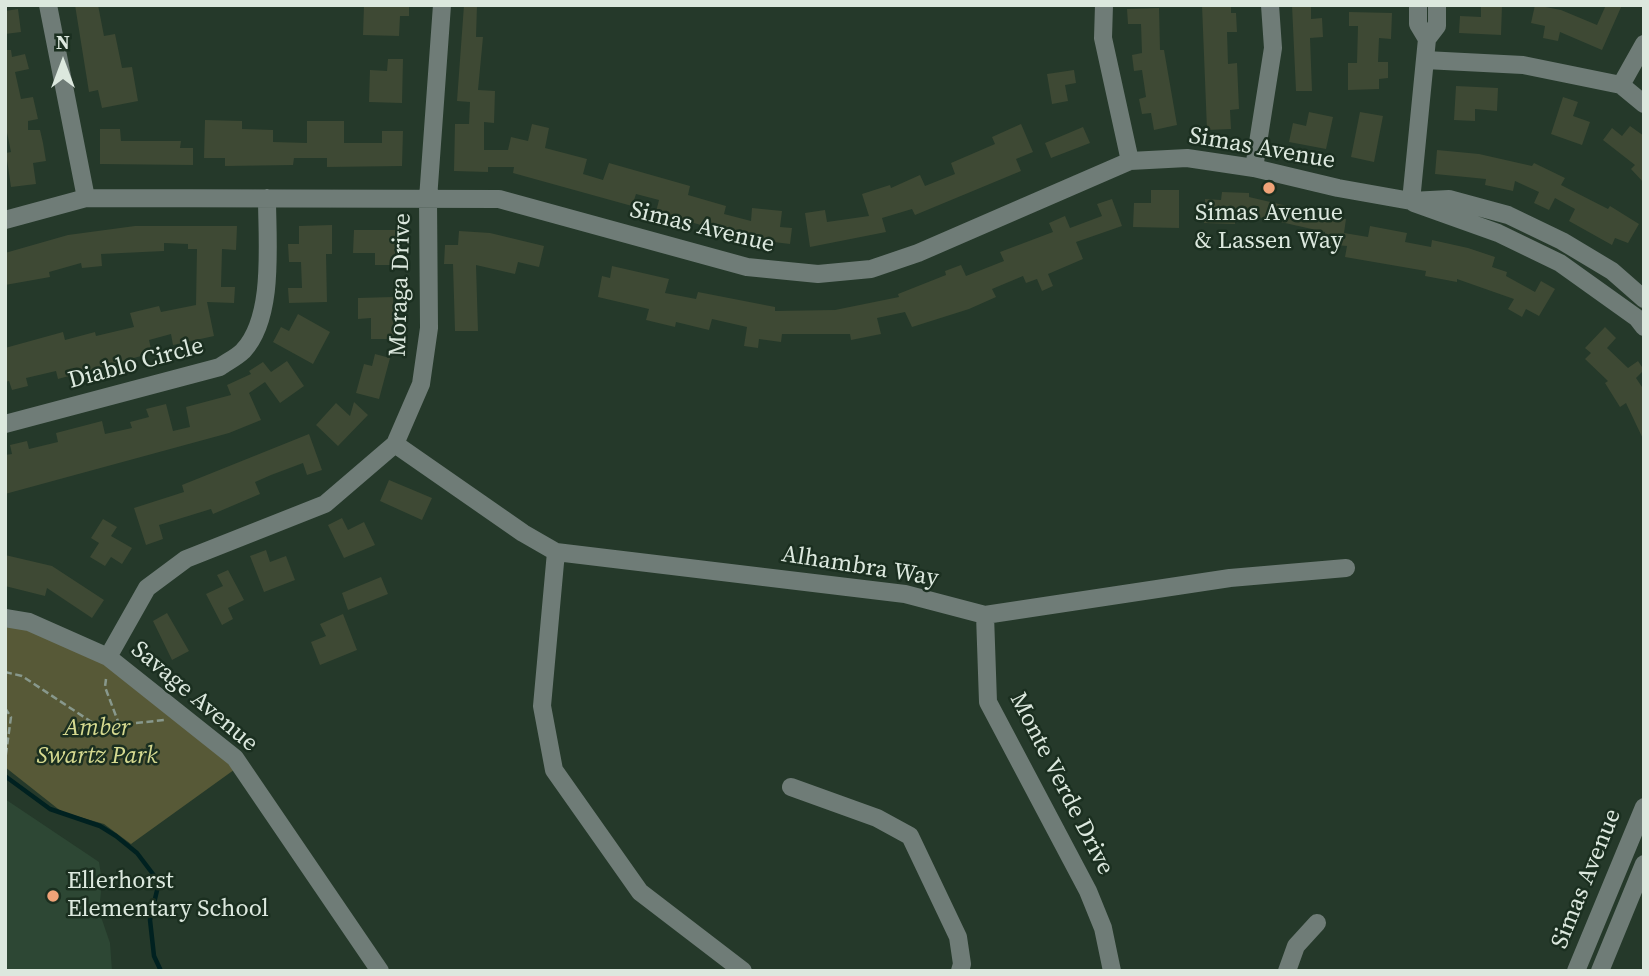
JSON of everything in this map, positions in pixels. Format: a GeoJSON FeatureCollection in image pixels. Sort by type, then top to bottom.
{"type":"FeatureCollection","features":[{"type":"Feature","properties":{"kind":"street"},"geometry":{"type":"LineString","coordinates":[[48,5],[86,198]]}},
{"type":"Feature","properties":{"kind":"street","name":"Moraga Drive"},"geometry":{"type":"LineString","coordinates":[[108,657],[147,588],[186,559],[326,504],[395,444],[421,384],[429,328],[428,200],[442,5]]}},
{"type":"Feature","properties":{"kind":"street"},"geometry":{"type":"LineString","coordinates":[[1104,5],[1103,38],[1130,161]]}},
{"type":"Feature","properties":{"kind":"street"},"geometry":{"type":"LineString","coordinates":[[1254,167],[1273,48],[1270,5]]}},
{"type":"Feature","properties":{"kind":"street"},"geometry":{"type":"LineString","coordinates":[[1418,5],[1418,24],[1427,39]]}},
{"type":"Feature","properties":{"kind":"street"},"geometry":{"type":"LineString","coordinates":[[1410,201],[1424,60],[1427,39],[1437,26],[1437,5]]}},
{"type":"Feature","properties":{"kind":"street"},"geometry":{"type":"LineString","coordinates":[[1621,85],[1644,44]]}},
{"type":"Feature","properties":{"kind":"street"},"geometry":{"type":"LineString","coordinates":[[1424,60],[1523,65],[1621,85],[1644,104]]}},
{"type":"Feature","properties":{"kind":"street","name":"Simas Avenue"},"geometry":{"type":"LineString","coordinates":[[5,220],[86,198],[499,200],[747,267],[818,274],[871,269],[918,253],[1130,161],[1187,158],[1254,167],[1338,188],[1410,201],[1498,233],[1560,263],[1637,318],[1644,327]]}},
{"type":"Feature","properties":{"kind":"street","name":"Diablo Circle"},"geometry":{"type":"LineString","coordinates":[[5,424],[220,367],[243,351],[261,320],[267,267],[267,198]]}},
{"type":"Feature","properties":{"kind":"street","name":"Simas Avenue"},"geometry":{"type":"LineString","coordinates":[[1410,201],[1449,199],[1508,215],[1562,241],[1612,271],[1644,299]]}},
{"type":"Feature","properties":{"kind":"street","name":"Alhambra Way"},"geometry":{"type":"LineString","coordinates":[[395,444],[523,533],[556,552],[905,594],[985,615],[1230,578],[1346,568]]}},
{"type":"Feature","properties":{"kind":"street"},"geometry":{"type":"LineString","coordinates":[[556,552],[542,706],[554,770],[640,892],[744,971]]}},
{"type":"Feature","properties":{"kind":"street","name":"Monte Verde Drive"},"geometry":{"type":"LineString","coordinates":[[985,615],[988,702],[1088,891],[1103,928],[1112,971]]}},
{"type":"Feature","properties":{"kind":"street","name":"Savage Avenue"},"geometry":{"type":"LineString","coordinates":[[5,618],[29,622],[108,657],[236,758],[380,971]]}},
{"type":"Feature","properties":{"kind":"street"},"geometry":{"type":"LineString","coordinates":[[791,787],[877,818],[910,836],[958,937],[962,964],[960,971]]}},
{"type":"Feature","properties":{"kind":"street","name":"Simas Avenue"},"geometry":{"type":"LineString","coordinates":[[1576,971],[1643,812]]}},
{"type":"Feature","properties":{"kind":"street","name":"Simas Avenue"},"geometry":{"type":"LineString","coordinates":[[1600,971],[1644,864]]}},
{"type":"Feature","properties":{"kind":"street"},"geometry":{"type":"LineString","coordinates":[[1287,971],[1296,946],[1317,923]]}},
{"type":"Feature","properties":{"kind":"path"},"geometry":{"type":"LineString","coordinates":[[5,672],[22,676],[99,727],[178,721],[184,717]]}},
{"type":"Feature","properties":{"kind":"path"},"geometry":{"type":"LineString","coordinates":[[106,679],[106,687],[119,724]]}},
{"type":"Feature","properties":{"kind":"path"},"geometry":{"type":"LineString","coordinates":[[5,708],[10,712],[11,723],[5,761]]}},
{"type":"Feature","properties":{"kind":"shaded area","name":"Ellerhorst Elementary School"},"geometry":{"type":"Polygon","coordinates":[[[5,799],[99,862],[102,881],[99,911],[110,943],[112,971],[5,971],[5,799]]]}},
{"type":"Feature","properties":{"kind":"green space","name":"Amber Swartz Park"},"geometry":{"type":"Polygon","coordinates":[[[5,621],[103,658],[238,767],[131,844],[104,824],[62,812],[5,767],[5,621]]]}},
{"type":"Feature","properties":{"kind":"building"},"geometry":{"type":"Polygon","coordinates":[[[75,5],[98,5],[104,36],[115,34],[122,68],[132,67],[138,101],[102,108],[98,90],[89,92],[75,5]]]}},
{"type":"Feature","properties":{"kind":"building"},"geometry":{"type":"Polygon","coordinates":[[[364,5],[409,5],[409,16],[400,16],[399,36],[363,35],[364,5]]]}},
{"type":"Feature","properties":{"kind":"building"},"geometry":{"type":"Polygon","coordinates":[[[464,5],[477,5],[476,37],[483,37],[478,90],[495,91],[494,123],[484,122],[484,150],[508,150],[511,137],[528,141],[532,124],[549,128],[545,148],[587,159],[583,174],[603,180],[609,163],[690,186],[688,195],[726,206],[724,214],[751,221],[752,208],[782,211],[780,227],[792,228],[790,244],[749,239],[656,212],[659,200],[636,194],[632,206],[513,173],[514,167],[488,167],[488,172],[454,171],[455,124],[469,124],[470,102],[457,101],[464,5]]]}},
{"type":"Feature","properties":{"kind":"building"},"geometry":{"type":"Polygon","coordinates":[[[1202,5],[1231,5],[1231,13],[1236,13],[1237,32],[1227,32],[1228,64],[1237,63],[1239,109],[1230,110],[1231,129],[1207,130],[1202,5]]]}},
{"type":"Feature","properties":{"kind":"building"},"geometry":{"type":"Polygon","coordinates":[[[1292,5],[1311,5],[1311,19],[1322,18],[1323,37],[1310,38],[1312,91],[1296,91],[1292,5]]]}},
{"type":"Feature","properties":{"kind":"building"},"geometry":{"type":"Polygon","coordinates":[[[1481,5],[1502,5],[1501,35],[1459,33],[1460,16],[1481,17],[1481,5]]]}},
{"type":"Feature","properties":{"kind":"building"},"geometry":{"type":"Polygon","coordinates":[[[1535,5],[1561,10],[1597,25],[1606,5],[1622,5],[1602,50],[1560,32],[1558,41],[1543,38],[1545,26],[1531,23],[1535,5]]]}},
{"type":"Feature","properties":{"kind":"building"},"geometry":{"type":"Polygon","coordinates":[[[1159,8],[1160,50],[1164,50],[1177,125],[1154,130],[1151,113],[1142,114],[1139,99],[1146,97],[1142,70],[1134,71],[1132,55],[1142,53],[1141,24],[1128,24],[1127,9],[1159,8]]]}},
{"type":"Feature","properties":{"kind":"building"},"geometry":{"type":"Polygon","coordinates":[[[18,9],[21,32],[5,34],[5,11],[18,9]]]}},
{"type":"Feature","properties":{"kind":"building"},"geometry":{"type":"Polygon","coordinates":[[[1349,12],[1392,13],[1391,39],[1379,38],[1378,62],[1388,62],[1388,78],[1379,79],[1379,89],[1348,90],[1348,63],[1357,63],[1358,26],[1349,26],[1349,12]]]}},
{"type":"Feature","properties":{"kind":"building"},"geometry":{"type":"Polygon","coordinates":[[[5,50],[11,50],[12,57],[25,54],[29,69],[15,72],[21,99],[33,97],[38,119],[28,121],[28,130],[40,130],[43,143],[46,161],[33,163],[36,184],[11,187],[6,153],[11,152],[5,123],[5,50]]]}},
{"type":"Feature","properties":{"kind":"building"},"geometry":{"type":"Polygon","coordinates":[[[388,59],[403,59],[402,103],[369,102],[370,70],[387,71],[388,59]]]}},
{"type":"Feature","properties":{"kind":"building"},"geometry":{"type":"Polygon","coordinates":[[[1074,70],[1076,83],[1065,85],[1068,101],[1052,104],[1047,74],[1074,70]]]}},
{"type":"Feature","properties":{"kind":"building"},"geometry":{"type":"Polygon","coordinates":[[[1456,86],[1498,88],[1497,111],[1475,109],[1475,121],[1454,120],[1456,86]]]}},
{"type":"Feature","properties":{"kind":"building"},"geometry":{"type":"Polygon","coordinates":[[[1563,97],[1578,102],[1573,116],[1590,122],[1582,145],[1551,134],[1563,97]]]}},
{"type":"Feature","properties":{"kind":"building"},"geometry":{"type":"Polygon","coordinates":[[[1309,112],[1333,117],[1326,149],[1289,142],[1293,123],[1306,126],[1309,112]]]}},
{"type":"Feature","properties":{"kind":"building"},"geometry":{"type":"Polygon","coordinates":[[[1360,112],[1383,116],[1374,162],[1351,157],[1360,112]]]}},
{"type":"Feature","properties":{"kind":"building"},"geometry":{"type":"Polygon","coordinates":[[[205,120],[242,121],[242,129],[273,130],[273,142],[307,143],[307,121],[344,121],[344,143],[382,143],[382,131],[403,131],[402,166],[327,167],[327,158],[294,158],[293,165],[225,166],[225,158],[204,158],[205,120]]]}},
{"type":"Feature","properties":{"kind":"building"},"geometry":{"type":"Polygon","coordinates":[[[1021,124],[1033,152],[1016,159],[1021,171],[915,215],[912,209],[882,218],[886,232],[810,247],[805,213],[825,210],[827,222],[869,216],[862,194],[890,185],[891,188],[920,175],[925,186],[955,174],[951,163],[995,144],[992,137],[1021,124]]]}},
{"type":"Feature","properties":{"kind":"building"},"geometry":{"type":"Polygon","coordinates":[[[1630,126],[1644,136],[1644,183],[1631,169],[1635,165],[1603,140],[1612,128],[1622,136],[1630,126]]]}},
{"type":"Feature","properties":{"kind":"building"},"geometry":{"type":"Polygon","coordinates":[[[1083,127],[1090,143],[1051,158],[1045,143],[1083,127]]]}},
{"type":"Feature","properties":{"kind":"building"},"geometry":{"type":"Polygon","coordinates":[[[100,129],[120,129],[121,141],[181,141],[180,148],[193,148],[193,165],[100,164],[100,129]]]}},
{"type":"Feature","properties":{"kind":"building"},"geometry":{"type":"Polygon","coordinates":[[[1437,150],[1479,154],[1532,166],[1534,163],[1565,178],[1561,185],[1608,209],[1610,206],[1639,224],[1628,243],[1615,238],[1612,245],[1569,221],[1575,209],[1555,198],[1549,210],[1534,203],[1539,192],[1515,181],[1513,191],[1485,185],[1486,179],[1435,174],[1437,150]]]}},
{"type":"Feature","properties":{"kind":"building"},"geometry":{"type":"Polygon","coordinates":[[[1151,190],[1179,190],[1179,228],[1133,227],[1134,203],[1151,203],[1151,190]]]}},
{"type":"Feature","properties":{"kind":"building"},"geometry":{"type":"Polygon","coordinates":[[[1222,192],[1249,193],[1249,197],[1296,208],[1295,213],[1346,219],[1344,233],[1368,237],[1370,226],[1407,233],[1405,242],[1431,247],[1432,240],[1468,248],[1495,257],[1492,267],[1507,272],[1506,276],[1535,292],[1541,281],[1555,289],[1539,316],[1526,309],[1522,317],[1508,309],[1514,299],[1457,279],[1457,282],[1425,276],[1426,271],[1345,257],[1347,246],[1324,244],[1325,232],[1236,212],[1235,224],[1204,223],[1205,199],[1221,200],[1222,192]]]}},
{"type":"Feature","properties":{"kind":"building"},"geometry":{"type":"Polygon","coordinates":[[[1112,199],[1122,226],[1076,242],[1083,259],[1048,274],[1053,286],[1042,291],[1037,279],[1026,283],[1023,276],[992,289],[996,297],[969,309],[912,327],[905,312],[877,318],[881,334],[851,340],[850,334],[782,334],[781,342],[759,339],[758,348],[744,346],[747,327],[712,319],[709,330],[676,322],[675,327],[646,320],[649,309],[598,297],[602,276],[610,278],[612,266],[669,279],[665,293],[696,299],[698,292],[775,307],[775,311],[835,310],[899,297],[898,294],[946,275],[945,271],[961,265],[966,276],[1004,261],[1000,252],[1053,232],[1049,223],[1065,216],[1070,228],[1102,216],[1097,204],[1112,199]]]}},
{"type":"Feature","properties":{"kind":"building"},"geometry":{"type":"Polygon","coordinates":[[[332,225],[332,254],[326,254],[327,302],[289,303],[288,288],[302,288],[301,262],[289,262],[288,244],[299,244],[299,226],[332,225]]]}},
{"type":"Feature","properties":{"kind":"building"},"geometry":{"type":"Polygon","coordinates":[[[135,226],[237,226],[236,250],[222,249],[221,287],[235,287],[234,303],[207,302],[214,336],[173,345],[171,334],[149,340],[152,353],[58,379],[56,371],[26,378],[28,386],[12,390],[9,381],[5,382],[5,348],[63,332],[65,340],[95,332],[96,336],[134,327],[130,313],[159,306],[161,312],[196,305],[197,249],[188,249],[188,244],[164,243],[164,251],[101,254],[102,266],[82,268],[81,263],[49,272],[50,277],[5,285],[5,253],[68,235],[135,226]]]}},
{"type":"Feature","properties":{"kind":"building"},"geometry":{"type":"Polygon","coordinates":[[[354,230],[396,230],[395,265],[375,265],[375,253],[353,253],[354,230]]]}},
{"type":"Feature","properties":{"kind":"building"},"geometry":{"type":"Polygon","coordinates":[[[459,231],[490,233],[544,246],[539,267],[518,262],[515,274],[476,265],[478,331],[455,331],[453,264],[444,264],[445,245],[458,245],[459,231]]]}},
{"type":"Feature","properties":{"kind":"building"},"geometry":{"type":"Polygon","coordinates":[[[393,297],[394,339],[371,339],[371,318],[358,319],[358,298],[393,297]]]}},
{"type":"Feature","properties":{"kind":"building"},"geometry":{"type":"Polygon","coordinates":[[[298,314],[330,332],[313,364],[273,342],[281,327],[289,331],[298,314]]]}},
{"type":"Feature","properties":{"kind":"building"},"geometry":{"type":"Polygon","coordinates":[[[1605,327],[1616,338],[1607,348],[1628,368],[1638,361],[1644,370],[1636,378],[1644,390],[1644,441],[1626,403],[1620,407],[1605,383],[1608,381],[1585,359],[1591,353],[1585,348],[1605,327]]]}},
{"type":"Feature","properties":{"kind":"building"},"geometry":{"type":"Polygon","coordinates":[[[375,354],[390,358],[379,399],[356,393],[364,364],[372,366],[375,354]]]}},
{"type":"Feature","properties":{"kind":"building"},"geometry":{"type":"Polygon","coordinates":[[[287,361],[304,386],[280,403],[265,382],[249,393],[261,420],[229,433],[5,494],[5,455],[12,454],[10,445],[27,441],[29,449],[58,442],[56,433],[102,421],[105,434],[132,428],[130,422],[149,417],[146,409],[166,404],[173,431],[190,427],[186,407],[231,395],[227,385],[251,374],[249,371],[263,362],[271,372],[287,361]]]}},
{"type":"Feature","properties":{"kind":"building"},"geometry":{"type":"Polygon","coordinates":[[[354,402],[368,415],[338,446],[316,425],[336,403],[350,416],[354,402]]]}},
{"type":"Feature","properties":{"kind":"building"},"geometry":{"type":"Polygon","coordinates":[[[309,434],[322,470],[307,475],[303,463],[271,475],[255,482],[260,494],[213,514],[211,509],[159,525],[163,539],[146,545],[134,508],[184,492],[182,485],[309,434]]]}},
{"type":"Feature","properties":{"kind":"building"},"geometry":{"type":"Polygon","coordinates":[[[389,480],[432,498],[422,520],[380,501],[389,480]]]}},
{"type":"Feature","properties":{"kind":"building"},"geometry":{"type":"Polygon","coordinates":[[[342,518],[348,530],[364,522],[375,545],[344,558],[328,525],[342,518]]]}},
{"type":"Feature","properties":{"kind":"building"},"geometry":{"type":"Polygon","coordinates":[[[103,519],[117,527],[111,536],[132,548],[122,564],[111,557],[105,566],[90,557],[99,543],[91,538],[103,519]]]}},
{"type":"Feature","properties":{"kind":"building"},"geometry":{"type":"Polygon","coordinates":[[[266,550],[270,562],[286,556],[295,580],[264,592],[250,556],[266,550]]]}},
{"type":"Feature","properties":{"kind":"building"},"geometry":{"type":"Polygon","coordinates":[[[5,555],[52,566],[104,600],[92,618],[47,588],[45,596],[5,586],[5,555]]]}},
{"type":"Feature","properties":{"kind":"building"},"geometry":{"type":"Polygon","coordinates":[[[228,570],[244,600],[228,608],[233,619],[222,625],[206,594],[223,586],[217,575],[228,570]]]}},
{"type":"Feature","properties":{"kind":"building"},"geometry":{"type":"Polygon","coordinates":[[[381,577],[388,594],[348,610],[342,593],[381,577]]]}},
{"type":"Feature","properties":{"kind":"building"},"geometry":{"type":"Polygon","coordinates":[[[167,613],[189,651],[172,660],[153,621],[167,613]]]}},
{"type":"Feature","properties":{"kind":"building"},"geometry":{"type":"Polygon","coordinates":[[[343,614],[357,650],[320,665],[311,642],[326,636],[320,624],[343,614]]]}},
{"type":"Feature","properties":{"kind":"waterway"},"geometry":{"type":"LineString","coordinates":[[5,776],[50,809],[100,826],[137,853],[159,882],[150,920],[154,956],[161,971]]}},
{"type":"Feature","properties":{"kind":"place","name":"Simas Avenue & Lassen Way"},"geometry":{"type":"Point","coordinates":[1269,188]}},
{"type":"Feature","properties":{"kind":"place","name":"Ellerhorst Elementary School"},"geometry":{"type":"Point","coordinates":[53,896]}}]}
